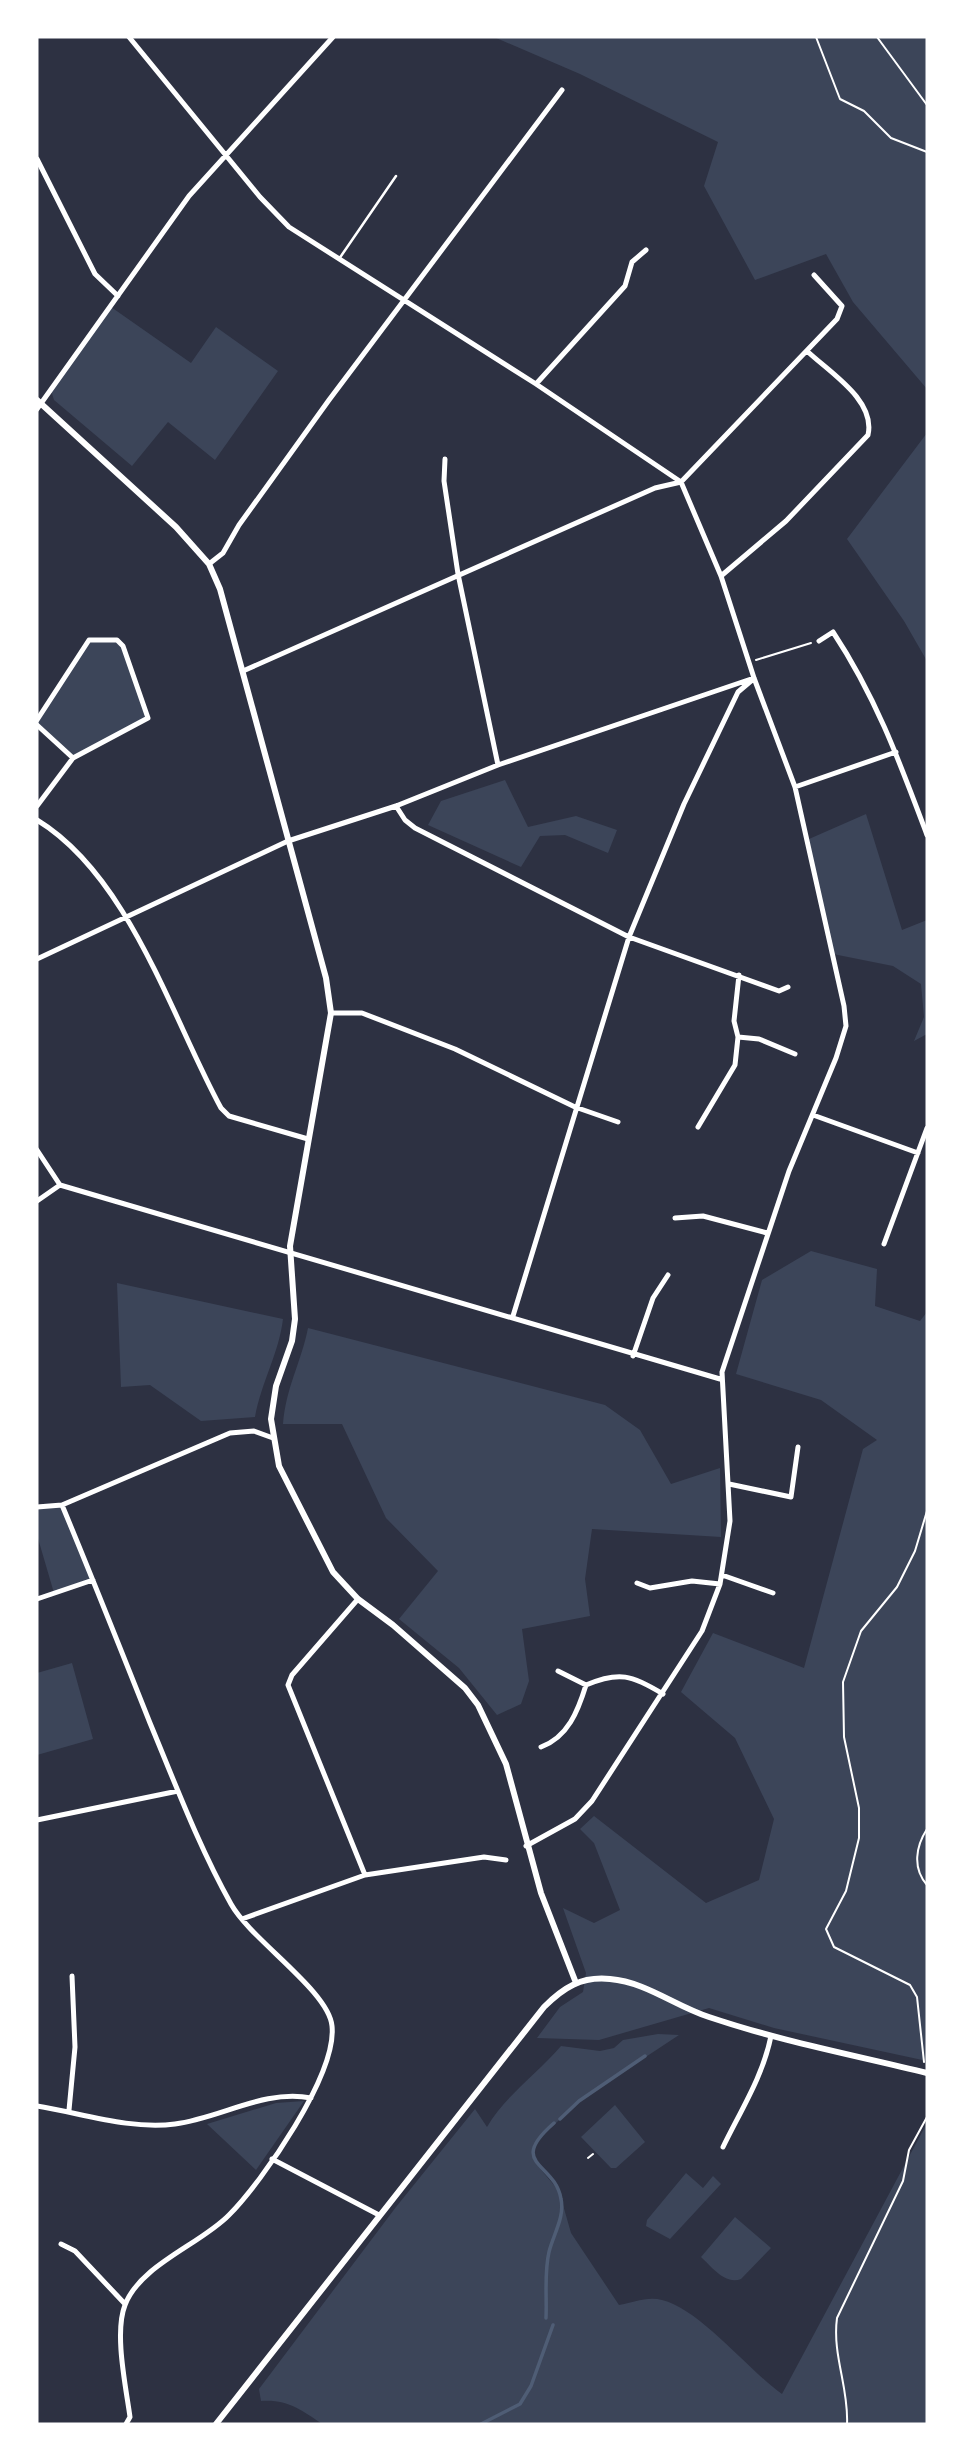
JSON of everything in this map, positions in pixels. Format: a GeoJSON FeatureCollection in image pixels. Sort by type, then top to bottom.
{"type":"FeatureCollection","features":[{"type":"Feature","properties":{"kind":"street"},"geometry":{"type":"LineString","coordinates":[[129,37],[227,153],[260,197],[289,227],[536,384],[681,482],[721,576],[748,662],[795,787],[809,839],[846,1015],[836,1058],[767,1233],[720,1379],[730,1521],[720,1584],[702,1631],[592,1801],[575,1819],[526,1846]]}},
{"type":"Feature","properties":{"kind":"street"},"geometry":{"type":"LineString","coordinates":[[333,37],[189,196],[38,404],[176,527],[209,564],[220,589],[326,978],[331,1013],[291,1253],[295,1319],[292,1341],[276,1387],[271,1419],[273,1438],[285,1481],[326,1561],[358,1599],[451,1675],[478,1705],[506,1764],[526,1846],[576,1983]]}},
{"type":"Feature","properties":{"kind":"street"},"geometry":{"type":"LineString","coordinates":[[209,564],[223,553],[239,525],[403,301],[562,90]]}},
{"type":"Feature","properties":{"kind":"street"},"geometry":{"type":"LineString","coordinates":[[37,159],[95,274],[118,296]]}},
{"type":"Feature","properties":{"kind":"street"},"geometry":{"type":"LineString","coordinates":[[536,384],[625,286],[632,262],[646,250]]}},
{"type":"Feature","properties":{"kind":"street"},"geometry":{"type":"LineString","coordinates":[[243,671],[655,488],[681,482],[842,311],[839,300],[814,275]]}},
{"type":"Feature","properties":{"kind":"street"},"geometry":{"type":"LineString","coordinates":[[721,576],[786,521],[868,435],[871,424],[866,408],[807,351]]}},
{"type":"Feature","properties":{"kind":"street"},"geometry":{"type":"LineString","coordinates":[[445,460],[444,481],[458,574],[498,765]]}},
{"type":"Feature","properties":{"kind":"street"},"geometry":{"type":"LineString","coordinates":[[818,640],[833,632],[881,713],[927,835]]}},
{"type":"Feature","properties":{"kind":"street"},"geometry":{"type":"LineString","coordinates":[[37,806],[72,758],[148,718],[123,646],[117,640],[89,640],[37,723],[72,758]]}},
{"type":"Feature","properties":{"kind":"street"},"geometry":{"type":"LineString","coordinates":[[37,959],[288,841],[396,806],[498,765],[754,678]]}},
{"type":"Feature","properties":{"kind":"street"},"geometry":{"type":"LineString","coordinates":[[513,1316],[629,937],[684,804],[738,692],[754,678]]}},
{"type":"Feature","properties":{"kind":"street"},"geometry":{"type":"LineString","coordinates":[[795,787],[896,752]]}},
{"type":"Feature","properties":{"kind":"street"},"geometry":{"type":"LineString","coordinates":[[396,806],[405,820],[415,828],[629,937],[779,991],[788,987]]}},
{"type":"Feature","properties":{"kind":"street"},"geometry":{"type":"LineString","coordinates":[[37,820],[59,834],[140,938],[183,1034],[221,1108],[229,1116],[308,1139]]}},
{"type":"Feature","properties":{"kind":"street"},"geometry":{"type":"LineString","coordinates":[[698,1127],[735,1065],[738,1037],[734,1021],[738,975]]}},
{"type":"Feature","properties":{"kind":"street"},"geometry":{"type":"LineString","coordinates":[[331,1013],[362,1013],[454,1049],[575,1107],[618,1122]]}},
{"type":"Feature","properties":{"kind":"street"},"geometry":{"type":"LineString","coordinates":[[738,1037],[759,1039],[795,1054]]}},
{"type":"Feature","properties":{"kind":"street"},"geometry":{"type":"LineString","coordinates":[[813,1115],[918,1153]]}},
{"type":"Feature","properties":{"kind":"street"},"geometry":{"type":"LineString","coordinates":[[884,1244],[927,1128]]}},
{"type":"Feature","properties":{"kind":"street"},"geometry":{"type":"LineString","coordinates":[[37,1150],[60,1185],[513,1316],[634,1356],[720,1379]]}},
{"type":"Feature","properties":{"kind":"street"},"geometry":{"type":"LineString","coordinates":[[37,1201],[60,1185]]}},
{"type":"Feature","properties":{"kind":"street"},"geometry":{"type":"LineString","coordinates":[[675,1218],[703,1216],[767,1233]]}},
{"type":"Feature","properties":{"kind":"street"},"geometry":{"type":"LineString","coordinates":[[634,1356],[653,1298],[667,1275]]}},
{"type":"Feature","properties":{"kind":"street"},"geometry":{"type":"LineString","coordinates":[[37,1507],[62,1505],[230,1433],[254,1431],[273,1438]]}},
{"type":"Feature","properties":{"kind":"street"},"geometry":{"type":"LineString","coordinates":[[729,1484],[791,1497],[799,1447]]}},
{"type":"Feature","properties":{"kind":"street"},"geometry":{"type":"LineString","coordinates":[[62,1505],[178,1791],[231,1904],[242,1919],[314,1992],[332,2023],[328,2060],[311,2098],[272,2159],[229,2216],[144,2280],[125,2304],[122,2332],[130,2417],[126,2424]]}},
{"type":"Feature","properties":{"kind":"street"},"geometry":{"type":"LineString","coordinates":[[722,1575],[773,1593]]}},
{"type":"Feature","properties":{"kind":"street"},"geometry":{"type":"LineString","coordinates":[[37,1599],[93,1580]]}},
{"type":"Feature","properties":{"kind":"street"},"geometry":{"type":"LineString","coordinates":[[637,1583],[650,1588],[692,1581],[720,1584]]}},
{"type":"Feature","properties":{"kind":"street"},"geometry":{"type":"LineString","coordinates":[[358,1599],[292,1675],[288,1685],[365,1875]]}},
{"type":"Feature","properties":{"kind":"street"},"geometry":{"type":"LineString","coordinates":[[558,1671],[586,1685],[621,1675],[643,1682],[663,1694]]}},
{"type":"Feature","properties":{"kind":"street"},"geometry":{"type":"LineString","coordinates":[[541,1748],[555,1742],[577,1713],[586,1685]]}},
{"type":"Feature","properties":{"kind":"street"},"geometry":{"type":"LineString","coordinates":[[37,1820],[178,1791]]}},
{"type":"Feature","properties":{"kind":"street"},"geometry":{"type":"LineString","coordinates":[[242,1919],[365,1875],[484,1857],[506,1860]]}},
{"type":"Feature","properties":{"kind":"street"},"geometry":{"type":"LineString","coordinates":[[69,2110],[75,2047],[72,1976]]}},
{"type":"Feature","properties":{"kind":"street"},"geometry":{"type":"LineString","coordinates":[[216,2424],[544,2007],[576,1983],[596,1979],[635,1983],[706,2016],[771,2036],[926,2073]]}},
{"type":"Feature","properties":{"kind":"street"},"geometry":{"type":"LineString","coordinates":[[723,2147],[759,2078],[771,2049],[771,2036]]}},
{"type":"Feature","properties":{"kind":"street"},"geometry":{"type":"LineString","coordinates":[[37,2106],[129,2123],[172,2125],[275,2096],[293,2094],[311,2098]]}},
{"type":"Feature","properties":{"kind":"street"},"geometry":{"type":"LineString","coordinates":[[272,2159],[379,2215]]}},
{"type":"Feature","properties":{"kind":"street"},"geometry":{"type":"LineString","coordinates":[[61,2244],[75,2251],[125,2304]]}},
{"type":"Feature","properties":{"kind":"lane"},"geometry":{"type":"LineString","coordinates":[[340,259],[396,176]]}},
{"type":"Feature","properties":{"kind":"path"},"geometry":{"type":"LineString","coordinates":[[816,37],[840,99],[864,111],[891,138],[927,152]]}},
{"type":"Feature","properties":{"kind":"path"},"geometry":{"type":"LineString","coordinates":[[877,37],[927,105]]}},
{"type":"Feature","properties":{"kind":"path"},"geometry":{"type":"LineString","coordinates":[[748,662],[818,640]]}},
{"type":"Feature","properties":{"kind":"path"},"geometry":{"type":"LineString","coordinates":[[926,2073],[917,1997],[910,1984],[834,1948],[826,1929],[846,1891],[859,1838],[859,1808],[844,1737],[844,1682],[861,1631],[897,1587],[915,1551],[927,1511]]}},
{"type":"Feature","properties":{"kind":"path"},"geometry":{"type":"LineString","coordinates":[[927,1829],[919,1842],[916,1857],[927,1885]]}},
{"type":"Feature","properties":{"kind":"path"},"geometry":{"type":"LineString","coordinates":[[847,2424],[848,2407],[835,2335],[837,2318],[903,2181],[909,2150],[927,2117]]}},
{"type":"Feature","properties":{"kind":"path"},"geometry":{"type":"LineString","coordinates":[[587,2158],[593,2154]]}},
{"type":"Feature","properties":{"kind":"shaded area"},"geometry":{"type":"Polygon","coordinates":[[[494,37],[927,37],[927,389],[853,302],[826,254],[755,280],[704,186],[718,142],[580,74],[494,37]]]}},
{"type":"Feature","properties":{"kind":"shaded area"},"geometry":{"type":"Polygon","coordinates":[[[111,307],[191,363],[216,327],[278,371],[215,460],[168,422],[132,466],[54,400],[51,390],[111,307]]]}},
{"type":"Feature","properties":{"kind":"shaded area"},"geometry":{"type":"Polygon","coordinates":[[[927,433],[927,661],[904,621],[847,539],[927,433]]]}},
{"type":"Feature","properties":{"kind":"shaded area"},"geometry":{"type":"Polygon","coordinates":[[[89,640],[117,640],[123,646],[148,718],[73,758],[37,725],[37,720],[89,640]]]}},
{"type":"Feature","properties":{"kind":"shaded area"},"geometry":{"type":"Polygon","coordinates":[[[505,780],[528,827],[576,816],[617,830],[608,853],[565,835],[540,836],[521,867],[428,825],[441,801],[505,780]]]}},
{"type":"Feature","properties":{"kind":"shaded area"},"geometry":{"type":"Polygon","coordinates":[[[866,814],[902,930],[927,920],[927,1034],[914,1041],[924,1017],[921,984],[893,966],[833,954],[809,839],[866,814]]]}},
{"type":"Feature","properties":{"kind":"shaded area"},"geometry":{"type":"Polygon","coordinates":[[[811,1251],[877,1269],[875,1306],[920,1321],[927,1312],[927,2061],[774,2028],[709,2008],[599,2040],[537,2038],[560,2007],[583,1992],[586,1973],[563,1908],[594,1923],[620,1910],[594,1843],[580,1829],[594,1816],[706,1903],[759,1880],[774,1819],[735,1738],[681,1692],[713,1633],[804,1668],[863,1449],[877,1440],[821,1400],[736,1374],[762,1280],[811,1251]]]}},
{"type":"Feature","properties":{"kind":"shaded area"},"geometry":{"type":"Polygon","coordinates":[[[117,1283],[283,1319],[255,1417],[201,1421],[150,1385],[121,1387],[117,1283]]]}},
{"type":"Feature","properties":{"kind":"shaded area"},"geometry":{"type":"Polygon","coordinates":[[[308,1328],[605,1405],[640,1430],[671,1484],[720,1468],[721,1537],[592,1529],[585,1579],[590,1616],[522,1629],[529,1681],[521,1704],[497,1715],[459,1668],[399,1619],[438,1571],[386,1518],[342,1424],[283,1424],[287,1398],[308,1328]]]}},
{"type":"Feature","properties":{"kind":"shaded area"},"geometry":{"type":"Polygon","coordinates":[[[62,1505],[93,1580],[54,1593],[37,1535],[37,1507],[62,1505]]]}},
{"type":"Feature","properties":{"kind":"shaded area"},"geometry":{"type":"Polygon","coordinates":[[[72,1663],[93,1739],[37,1755],[37,1673],[72,1663]]]}},
{"type":"Feature","properties":{"kind":"shaded area"},"geometry":{"type":"Polygon","coordinates":[[[658,2034],[679,2035],[579,2101],[534,2144],[532,2153],[536,2164],[559,2191],[571,2233],[619,2305],[651,2299],[677,2306],[708,2328],[782,2394],[927,2123],[927,2424],[322,2424],[286,2404],[261,2401],[259,2389],[396,2207],[475,2109],[487,2127],[512,2095],[561,2046],[600,2051],[614,2048],[623,2040],[658,2034]]]}},
{"type":"Feature","properties":{"kind":"shaded area"},"geometry":{"type":"Polygon","coordinates":[[[304,2101],[256,2170],[207,2124],[276,2103],[304,2101]]]}},
{"type":"Feature","properties":{"kind":"shaded area"},"geometry":{"type":"Polygon","coordinates":[[[615,2105],[645,2142],[616,2168],[611,2168],[581,2137],[615,2105]]]}},
{"type":"Feature","properties":{"kind":"shaded area"},"geometry":{"type":"Polygon","coordinates":[[[686,2173],[703,2188],[713,2176],[721,2184],[670,2239],[646,2226],[647,2220],[686,2173]]]}},
{"type":"Feature","properties":{"kind":"shaded area"},"geometry":{"type":"Polygon","coordinates":[[[735,2217],[771,2248],[741,2279],[730,2280],[719,2274],[701,2257],[735,2217]]]}},
{"type":"Feature","properties":{"kind":"waterway"},"geometry":{"type":"LineString","coordinates":[[560,2119],[579,2101],[645,2056]]}},
{"type":"Feature","properties":{"kind":"waterway"},"geometry":{"type":"LineString","coordinates":[[546,2318],[547,2260],[562,2206],[557,2187],[537,2163],[534,2147],[554,2123]]}},
{"type":"Feature","properties":{"kind":"waterway"},"geometry":{"type":"LineString","coordinates":[[481,2424],[520,2404],[531,2386],[553,2325]]}}]}
